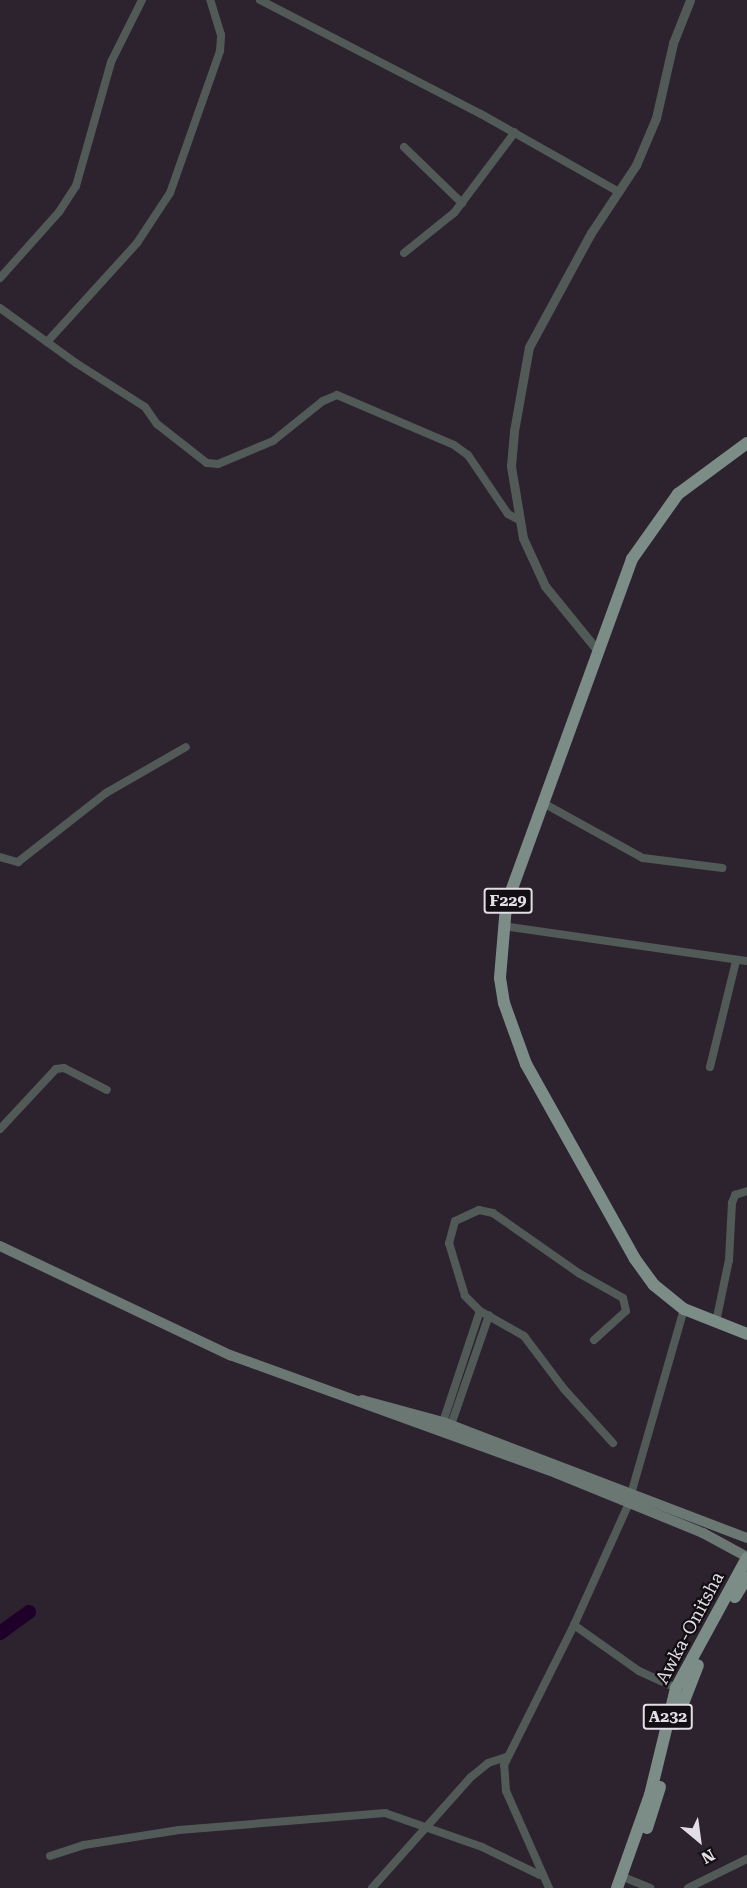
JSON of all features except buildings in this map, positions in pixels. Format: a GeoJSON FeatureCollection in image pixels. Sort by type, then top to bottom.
{"type":"FeatureCollection","features":[{"type":"Feature","properties":{"kind":"main road","name":"F229"},"geometry":{"type":"LineString","coordinates":[[747,443],[704,472],[666,510],[632,559],[510,896],[503,926],[500,978],[504,1004],[526,1064],[635,1259],[654,1285],[684,1309],[747,1334]]}},
{"type":"Feature","properties":{"kind":"main road"},"geometry":{"type":"LineString","coordinates":[[0,1246],[165,1327],[344,1398],[747,1538]]}},
{"type":"Feature","properties":{"kind":"main road"},"geometry":{"type":"LineString","coordinates":[[344,1398],[378,1402],[447,1424],[630,1499],[722,1541],[747,1558]]}},
{"type":"Feature","properties":{"kind":"main road","name":"Awka-Onitsha"},"geometry":{"type":"LineString","coordinates":[[617,1888],[650,1795],[676,1688],[747,1558]]}},
{"type":"Feature","properties":{"kind":"main road","name":"Awka-Onitsha"},"geometry":{"type":"LineString","coordinates":[[626,1883],[656,1804],[683,1695],[747,1577]]}},
{"type":"Feature","properties":{"kind":"street"},"geometry":{"type":"LineString","coordinates":[[0,278],[76,186],[111,62],[142,0]]}},
{"type":"Feature","properties":{"kind":"street"},"geometry":{"type":"LineString","coordinates":[[47,342],[137,243],[170,193],[220,51],[221,35],[210,0]]}},
{"type":"Feature","properties":{"kind":"street"},"geometry":{"type":"LineString","coordinates":[[260,0],[515,132],[619,192]]}},
{"type":"Feature","properties":{"kind":"street"},"geometry":{"type":"LineString","coordinates":[[598,651],[533,566],[519,520],[511,466],[529,347],[591,233],[619,192],[656,118],[673,43],[690,0]]}},
{"type":"Feature","properties":{"kind":"street"},"geometry":{"type":"LineString","coordinates":[[404,253],[462,203],[515,132]]}},
{"type":"Feature","properties":{"kind":"street"},"geometry":{"type":"LineString","coordinates":[[404,147],[462,203]]}},
{"type":"Feature","properties":{"kind":"street"},"geometry":{"type":"LineString","coordinates":[[0,308],[145,407],[158,424],[207,462],[218,465],[273,441],[323,402],[337,395],[461,450],[508,514],[519,520]]}},
{"type":"Feature","properties":{"kind":"street"},"geometry":{"type":"LineString","coordinates":[[0,857],[18,862],[119,784],[186,747]]}},
{"type":"Feature","properties":{"kind":"street"},"geometry":{"type":"LineString","coordinates":[[545,804],[643,858],[722,868]]}},
{"type":"Feature","properties":{"kind":"street"},"geometry":{"type":"LineString","coordinates":[[503,926],[747,961]]}},
{"type":"Feature","properties":{"kind":"street"},"geometry":{"type":"LineString","coordinates":[[710,1067],[736,961]]}},
{"type":"Feature","properties":{"kind":"street"},"geometry":{"type":"LineString","coordinates":[[0,1129],[56,1069],[64,1068],[106,1090]]}},
{"type":"Feature","properties":{"kind":"street"},"geometry":{"type":"LineString","coordinates":[[716,1322],[729,1260],[732,1203],[735,1195],[747,1191]]}},
{"type":"Feature","properties":{"kind":"street"},"geometry":{"type":"LineString","coordinates":[[594,1340],[626,1311],[623,1298],[580,1274],[493,1214],[478,1210],[455,1221],[450,1243],[465,1296],[480,1311],[524,1336],[564,1389],[613,1443]]}},
{"type":"Feature","properties":{"kind":"street"},"geometry":{"type":"LineString","coordinates":[[549,1888],[540,1875],[506,1791],[503,1775],[507,1757],[574,1626],[630,1499],[684,1309]]}},
{"type":"Feature","properties":{"kind":"street"},"geometry":{"type":"LineString","coordinates":[[447,1424],[480,1311]]}},
{"type":"Feature","properties":{"kind":"street"},"geometry":{"type":"LineString","coordinates":[[447,1424],[489,1315]]}},
{"type":"Feature","properties":{"kind":"street"},"geometry":{"type":"LineString","coordinates":[[574,1626],[639,1671],[676,1688]]}},
{"type":"Feature","properties":{"kind":"street"},"geometry":{"type":"LineString","coordinates":[[372,1888],[471,1777],[488,1762],[507,1757]]}},
{"type":"Feature","properties":{"kind":"street"},"geometry":{"type":"LineString","coordinates":[[50,1856],[84,1845],[179,1830],[365,1812],[385,1813],[428,1826],[540,1875]]}},
{"type":"Feature","properties":{"kind":"street"},"geometry":{"type":"LineString","coordinates":[[688,1888],[747,1859]]}},
{"type":"Feature","properties":{"kind":"street"},"geometry":{"type":"LineString","coordinates":[[626,1883],[650,1888]]}},
{"type":"Feature","properties":{"kind":"waterway"},"geometry":{"type":"LineString","coordinates":[[0,1633],[29,1612]]}}]}
